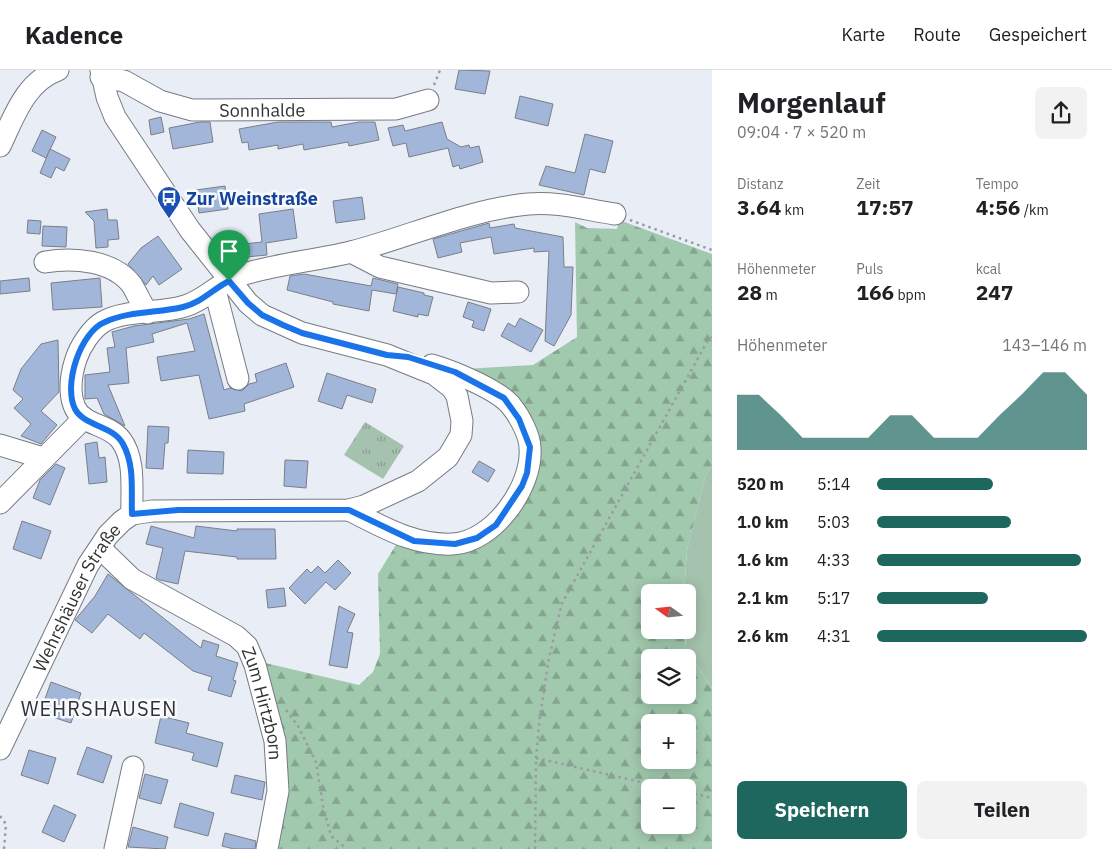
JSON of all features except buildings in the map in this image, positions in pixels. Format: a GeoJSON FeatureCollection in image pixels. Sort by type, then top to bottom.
{"type":"FeatureCollection","features":[{"type":"Feature","properties":{"kind":"street"},"geometry":{"type":"LineString","coordinates":[[0,146],[14,116],[34,84],[58,70]]}},
{"type":"Feature","properties":{"kind":"street","name":"Sonnhalde"},"geometry":{"type":"LineString","coordinates":[[101,74],[124,81],[160,101],[192,110],[396,109],[428,100]]}},
{"type":"Feature","properties":{"kind":"street","name":"Wehrshäuser Straße"},"geometry":{"type":"LineString","coordinates":[[0,749],[76,588],[100,548],[116,526],[132,514],[178,510],[349,510],[364,506],[424,477],[448,457],[461,435],[460,408],[452,388],[434,374],[387,355],[302,333],[262,315],[222,286],[190,230],[115,117],[101,74]]}},
{"type":"Feature","properties":{"kind":"street"},"geometry":{"type":"LineString","coordinates":[[132,514],[133,487],[124,446],[115,434],[84,418],[75,409],[72,396],[72,373],[81,347],[103,322],[184,307],[238,276],[351,252],[480,213],[527,204],[547,204],[615,214]]}},
{"type":"Feature","properties":{"kind":"street"},"geometry":{"type":"LineString","coordinates":[[351,252],[380,267],[491,293],[518,292]]}},
{"type":"Feature","properties":{"kind":"street"},"geometry":{"type":"LineString","coordinates":[[45,262],[74,260],[110,268],[131,285],[147,313]]}},
{"type":"Feature","properties":{"kind":"street"},"geometry":{"type":"LineString","coordinates":[[222,286],[238,379]]}},
{"type":"Feature","properties":{"kind":"street","name":"Wehrshäuser Straße"},"geometry":{"type":"LineString","coordinates":[[349,510],[414,541],[455,544],[477,538],[496,525],[522,486],[527,473],[530,457],[528,439],[512,406],[504,398],[455,372],[408,357],[387,355]]}},
{"type":"Feature","properties":{"kind":"street"},"geometry":{"type":"LineString","coordinates":[[0,503],[84,418]]}},
{"type":"Feature","properties":{"kind":"street"},"geometry":{"type":"LineString","coordinates":[[0,445],[43,458]]}},
{"type":"Feature","properties":{"kind":"street","name":"Zum Hirtzborn"},"geometry":{"type":"LineString","coordinates":[[100,548],[132,579],[236,636],[247,646],[255,665],[275,741],[278,791],[267,849]]}},
{"type":"Feature","properties":{"kind":"street"},"geometry":{"type":"LineString","coordinates":[[115,849],[133,767]]}},
{"type":"Feature","properties":{"kind":"path"},"geometry":{"type":"LineString","coordinates":[[615,214],[712,250]]}},
{"type":"Feature","properties":{"kind":"path"},"geometry":{"type":"LineString","coordinates":[[535,849],[536,758],[549,658],[562,603],[702,350],[712,337]]}},
{"type":"Feature","properties":{"kind":"path"},"geometry":{"type":"LineString","coordinates":[[288,712],[298,726],[316,762],[323,806],[331,836],[347,849]]}},
{"type":"Feature","properties":{"kind":"path"},"geometry":{"type":"LineString","coordinates":[[536,758],[641,782]]}},
{"type":"Feature","properties":{"kind":"path"},"geometry":{"type":"LineString","coordinates":[[696,794],[712,798]]}},
{"type":"Feature","properties":{"kind":"path"},"geometry":{"type":"LineString","coordinates":[[0,816],[6,824],[4,849]]}},
{"type":"Feature","properties":{"kind":"green space"},"geometry":{"type":"Polygon","coordinates":[[[619,220],[712,254],[712,467],[706,474],[687,550],[685,584],[641,584],[641,639],[686,639],[687,649],[641,649],[641,704],[696,704],[696,663],[712,688],[712,849],[278,849],[283,798],[261,662],[359,685],[373,672],[380,654],[378,574],[399,540],[483,543],[537,446],[465,369],[533,365],[577,337],[575,222],[587,228],[617,229],[619,220]]]}},
{"type":"Feature","properties":{"kind":"green space"},"geometry":{"type":"Polygon","coordinates":[[[365,422],[404,446],[383,479],[344,455],[365,422]]]}},
{"type":"Feature","properties":{"kind":"green space"},"geometry":{"type":"Polygon","coordinates":[[[712,467],[712,688],[696,663],[696,649],[686,648],[686,639],[696,639],[696,584],[685,584],[687,550],[706,474],[712,467]]]}},
{"type":"Feature","properties":{"kind":"place","name":"Zur Weinstraße"},"geometry":{"type":"Point","coordinates":[169,219]}},
{"type":"Feature","properties":{"kind":"district","name":"WEHRSHAUSEN"},"geometry":{"type":"Point","coordinates":[99,708]}},
{"type":"Feature","properties":{"kind":"route"},"geometry":{"type":"LineString","coordinates":[[229,281],[248,303],[262,315],[283,325],[302,333],[387,355],[408,357],[455,372],[504,398],[512,406],[528,439],[530,457],[522,486],[496,525],[477,538],[455,544],[439,544],[414,541],[349,510],[178,510],[132,514],[133,487],[128,457],[124,446],[115,434],[84,418],[75,409],[72,396],[72,373],[76,359],[81,347],[103,322],[184,307],[198,301],[229,281]]}}]}
